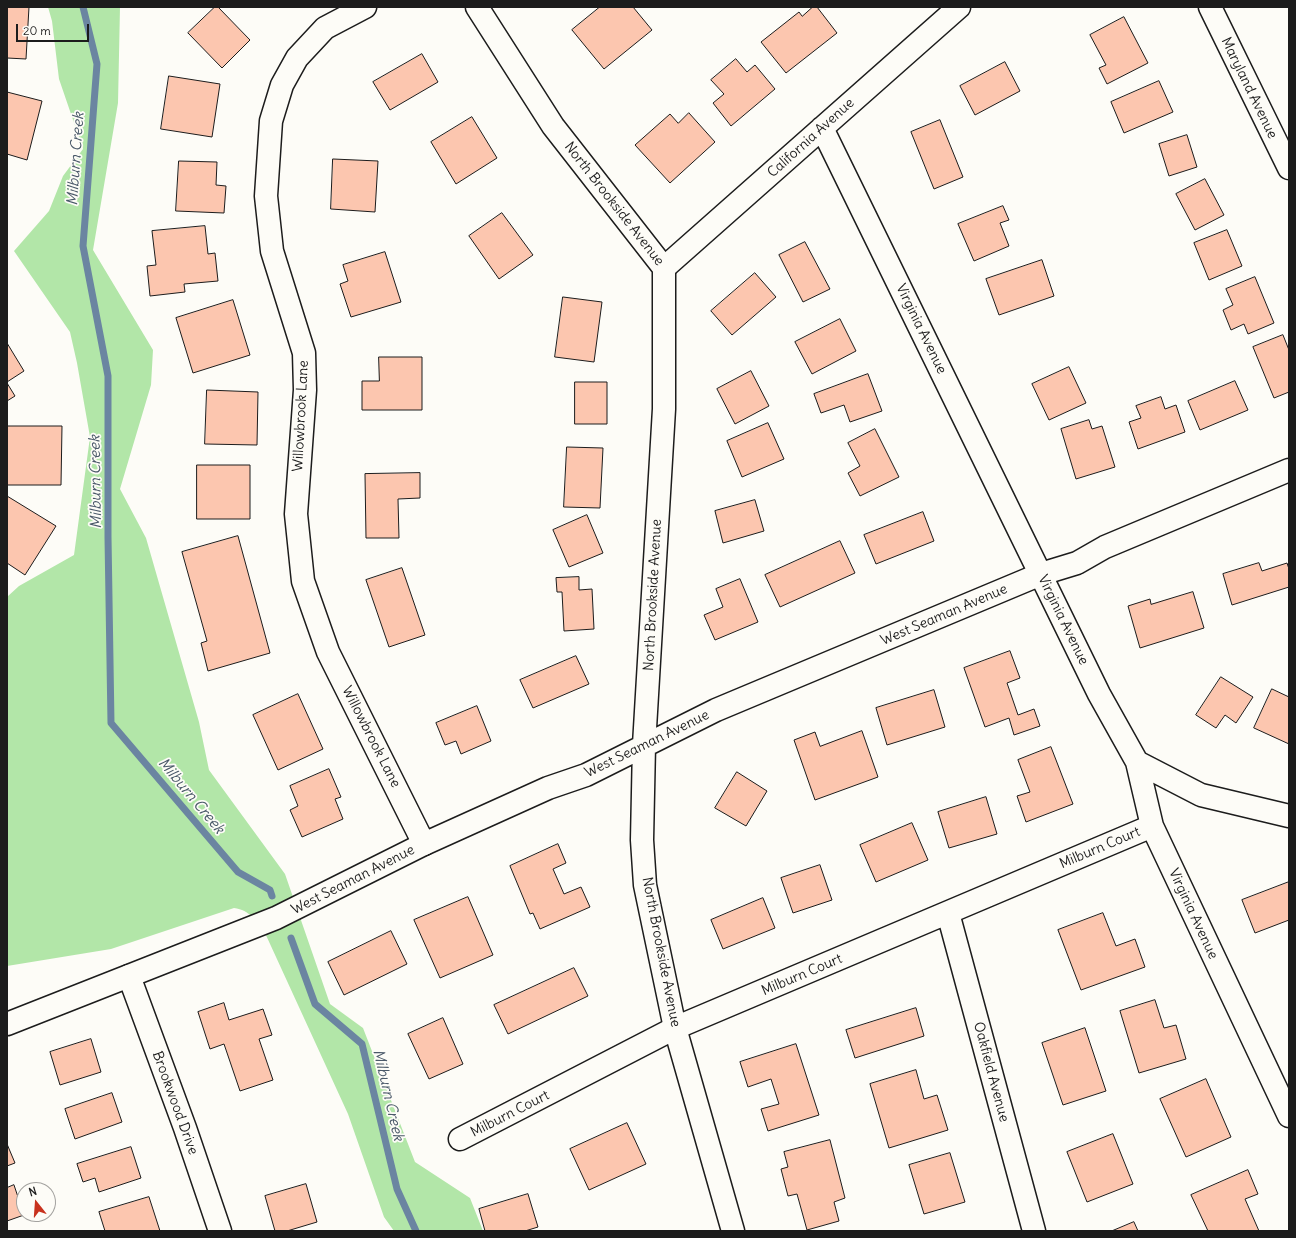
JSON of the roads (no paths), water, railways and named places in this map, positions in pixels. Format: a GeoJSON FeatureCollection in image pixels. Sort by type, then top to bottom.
{"type":"FeatureCollection","features":[{"type":"Feature","properties":{"kind":"street","name":"Willowbrook Lane"},"geometry":{"type":"LineString","coordinates":[[365,7],[325,28],[297,58],[282,84],[271,121],[266,196],[272,250],[304,352],[305,390],[296,514],[303,581],[328,652],[424,844]]}},
{"type":"Feature","properties":{"kind":"street","name":"North Brookside Avenue"},"geometry":{"type":"LineString","coordinates":[[477,7],[553,126],[664,268],[664,409],[644,745],[642,840],[645,885],[675,1028],[733,1231]]}},
{"type":"Feature","properties":{"kind":"street","name":"California Avenue"},"geometry":{"type":"LineString","coordinates":[[664,268],[959,7]]}},
{"type":"Feature","properties":{"kind":"street","name":"Maryland Avenue"},"geometry":{"type":"LineString","coordinates":[[1210,7],[1289,168]]}},
{"type":"Feature","properties":{"kind":"street","name":"Virginia Avenue"},"geometry":{"type":"LineString","coordinates":[[822,128],[1099,694],[1137,762],[1152,826],[1289,1116]]}},
{"type":"Feature","properties":{"kind":"street","name":"West Seaman Avenue"},"geometry":{"type":"LineString","coordinates":[[7,1024],[276,918],[424,844],[548,788],[586,775],[716,710],[1041,574],[1077,563],[1104,547],[1289,470]]}},
{"type":"Feature","properties":{"kind":"street"},"geometry":{"type":"LineString","coordinates":[[1137,762],[1201,795],[1289,816]]}},
{"type":"Feature","properties":{"kind":"street","name":"Milburn Court"},"geometry":{"type":"LineString","coordinates":[[460,1139],[675,1028],[1152,826]]}},
{"type":"Feature","properties":{"kind":"street","name":"Oakfield Avenue"},"geometry":{"type":"LineString","coordinates":[[948,913],[1034,1231]]}},
{"type":"Feature","properties":{"kind":"street","name":"Brookwood Drive"},"geometry":{"type":"LineString","coordinates":[[130,976],[185,1128],[220,1231]]}},
{"type":"Feature","properties":{"kind":"waterway","name":"Milburn Creek"},"geometry":{"type":"LineString","coordinates":[[83,7],[97,64],[83,246],[108,376],[108,537],[111,723],[238,872],[270,890],[272,896]]}},
{"type":"Feature","properties":{"kind":"waterway","name":"Milburn Creek"},"geometry":{"type":"LineString","coordinates":[[291,938],[315,1004],[362,1044],[397,1189],[416,1231]]}}]}
